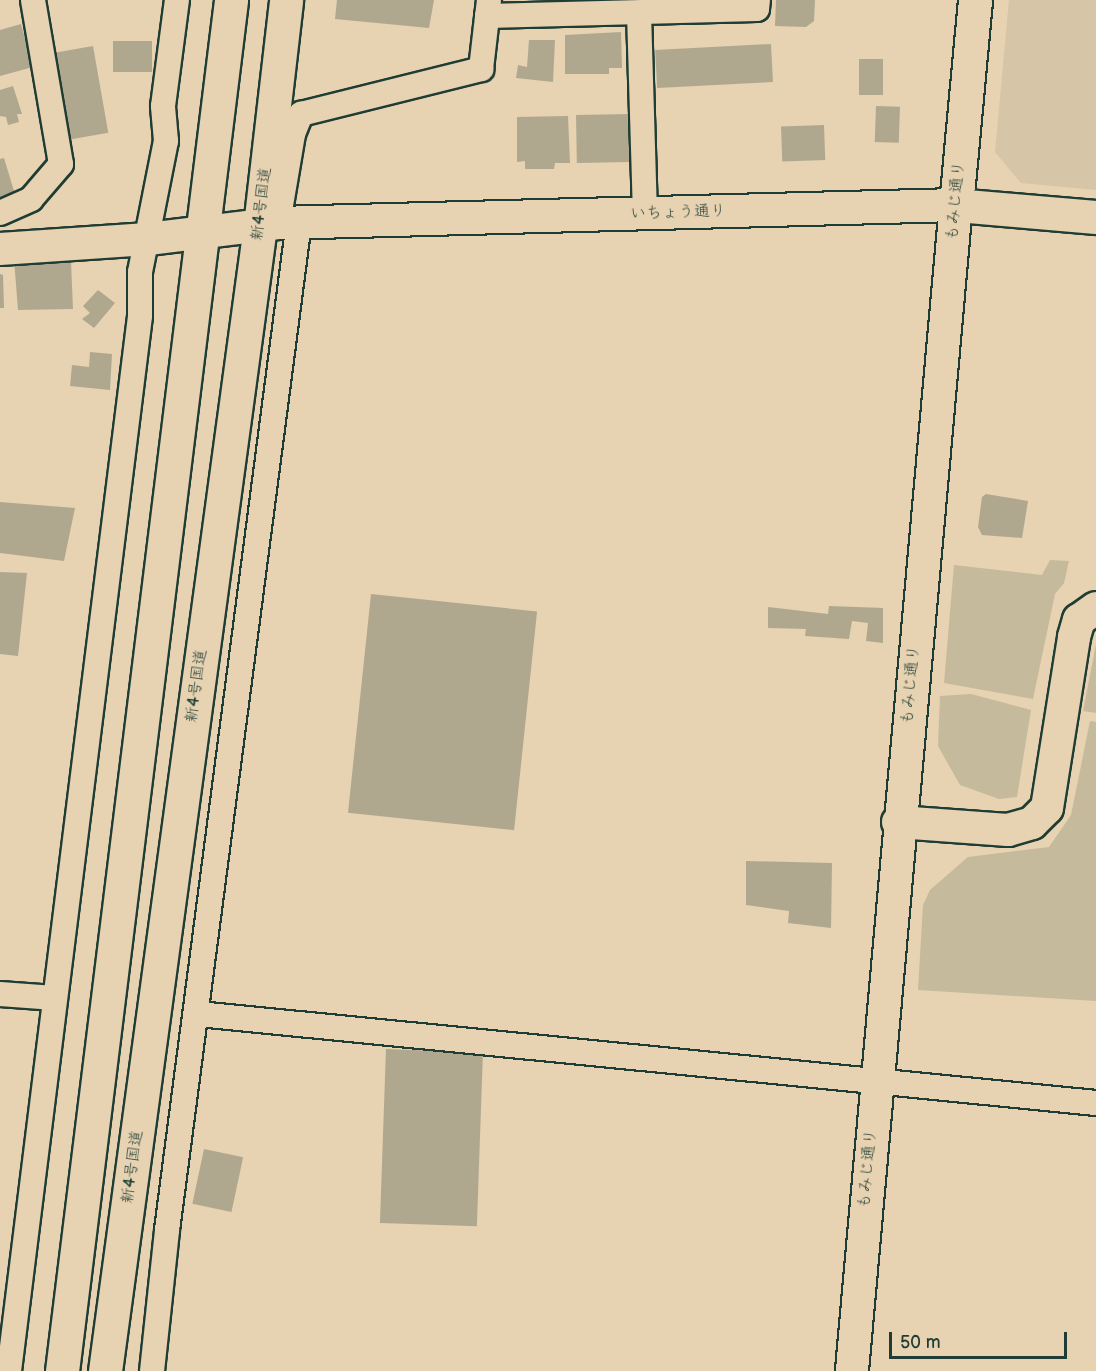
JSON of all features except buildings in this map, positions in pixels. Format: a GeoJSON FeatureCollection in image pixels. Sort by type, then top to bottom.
{"type":"FeatureCollection","features":[{"type":"Feature","properties":{"kind":"main road"},"geometry":{"type":"LineString","coordinates":[[62,1371],[231,0]]}},
{"type":"Feature","properties":{"kind":"main road","name":"新4号国道"},"geometry":{"type":"LineString","coordinates":[[105,1371],[279,224],[286,0]]}},
{"type":"Feature","properties":{"kind":"main road","name":"もみじ通り"},"geometry":{"type":"LineString","coordinates":[[956,205],[975,0]]}},
{"type":"Feature","properties":{"kind":"main road","name":"いちょう通り"},"geometry":{"type":"LineString","coordinates":[[956,205],[1096,217]]}},
{"type":"Feature","properties":{"kind":"street"},"geometry":{"type":"LineString","coordinates":[[0,213],[31,199],[61,164],[33,0]]}},
{"type":"Feature","properties":{"kind":"street"},"geometry":{"type":"LineString","coordinates":[[9,1371],[139,328],[140,272],[166,141],[163,106],[177,0]]}},
{"type":"Feature","properties":{"kind":"street"},"geometry":{"type":"LineString","coordinates":[[152,1371],[167,1230],[198,1014],[279,224],[293,134],[301,114],[481,69],[488,8],[639,13],[757,9],[758,0]]}},
{"type":"Feature","properties":{"kind":"street"},"geometry":{"type":"LineString","coordinates":[[639,13],[645,214]]}},
{"type":"Feature","properties":{"kind":"street","name":"いちょう通り"},"geometry":{"type":"LineString","coordinates":[[0,249],[148,239],[204,229],[279,224],[956,205]]}},
{"type":"Feature","properties":{"kind":"street","name":"もみじ通り"},"geometry":{"type":"LineString","coordinates":[[852,1371],[898,822],[956,205]]}},
{"type":"Feature","properties":{"kind":"street"},"geometry":{"type":"LineString","coordinates":[[898,822],[1008,830],[1032,824],[1047,808],[1074,637],[1080,620],[1096,608]]}},
{"type":"Feature","properties":{"kind":"street"},"geometry":{"type":"LineString","coordinates":[[0,994],[55,998]]}},
{"type":"Feature","properties":{"kind":"street"},"geometry":{"type":"LineString","coordinates":[[198,1014],[1096,1103]]}},
{"type":"Feature","properties":{"kind":"shaded area"},"geometry":{"type":"Polygon","coordinates":[[[1009,0],[1096,0],[1096,190],[1021,183],[995,152],[1009,0]]]}},
{"type":"Feature","properties":{"kind":"shaded area"},"geometry":{"type":"Polygon","coordinates":[[[1050,560],[1069,561],[1064,583],[1055,594],[1033,699],[944,683],[954,565],[1042,575],[1050,560]]]}},
{"type":"Feature","properties":{"kind":"shaded area"},"geometry":{"type":"Polygon","coordinates":[[[1096,644],[1096,713],[1083,711],[1096,644]]]}},
{"type":"Feature","properties":{"kind":"shaded area"},"geometry":{"type":"Polygon","coordinates":[[[971,694],[1031,710],[1017,797],[999,799],[960,785],[938,746],[940,696],[971,694]]]}},
{"type":"Feature","properties":{"kind":"shaded area"},"geometry":{"type":"Polygon","coordinates":[[[1090,721],[1096,722],[1096,1001],[918,990],[923,905],[930,890],[968,857],[1049,847],[1071,815],[1090,721]]]}}]}
